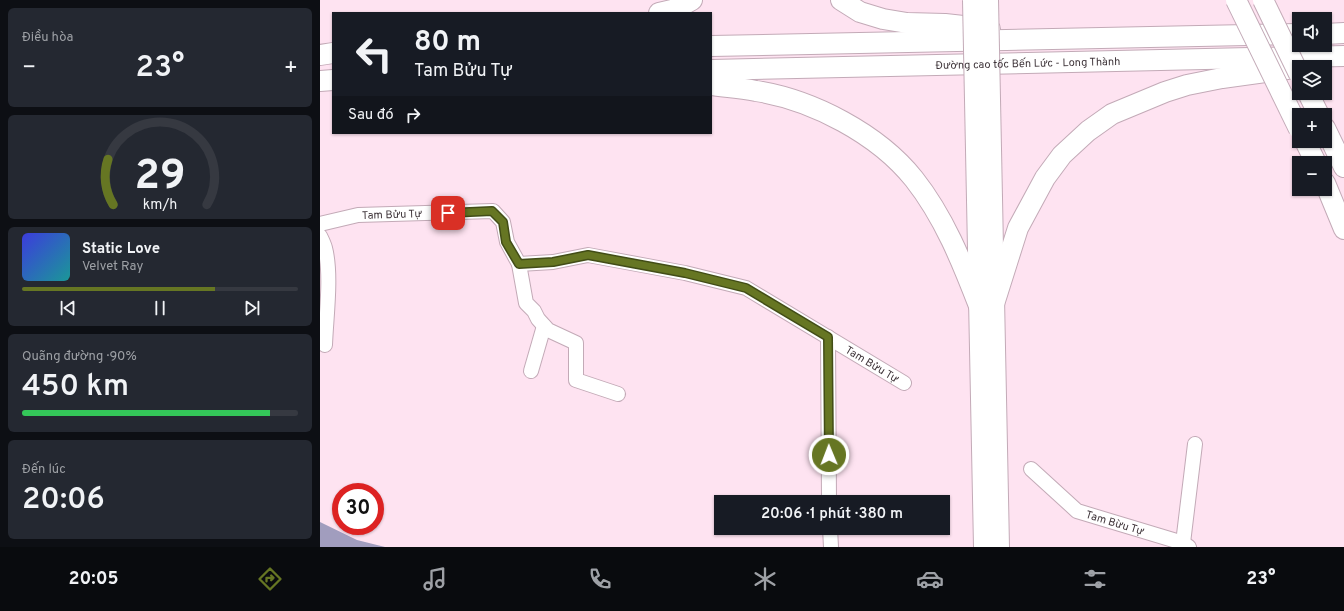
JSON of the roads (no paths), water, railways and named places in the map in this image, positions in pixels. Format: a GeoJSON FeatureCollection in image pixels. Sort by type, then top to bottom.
{"type":"FeatureCollection","features":[{"type":"Feature","properties":{"kind":"highway"},"geometry":{"type":"LineString","coordinates":[[663,12],[676,9],[692,0]]}},
{"type":"Feature","properties":{"kind":"highway"},"geometry":{"type":"LineString","coordinates":[[841,0],[860,12],[883,19],[907,23],[960,26],[1004,31],[1166,36]]}},
{"type":"Feature","properties":{"kind":"highway"},"geometry":{"type":"LineString","coordinates":[[973,0],[985,199]]}},
{"type":"Feature","properties":{"kind":"highway"},"geometry":{"type":"LineString","coordinates":[[984,547],[987,305],[985,199],[988,0]]}},
{"type":"Feature","properties":{"kind":"highway"},"geometry":{"type":"LineString","coordinates":[[1236,0],[1292,115]]}},
{"type":"Feature","properties":{"kind":"highway"},"geometry":{"type":"LineString","coordinates":[[1263,0],[1292,60]]}},
{"type":"Feature","properties":{"kind":"highway"},"geometry":{"type":"LineString","coordinates":[[1332,34],[1344,33]]}},
{"type":"Feature","properties":{"kind":"highway"},"geometry":{"type":"LineString","coordinates":[[712,46],[1292,34]]}},
{"type":"Feature","properties":{"kind":"highway"},"geometry":{"type":"LineString","coordinates":[[320,56],[332,53]]}},
{"type":"Feature","properties":{"kind":"highway"},"geometry":{"type":"LineString","coordinates":[[320,56],[332,56]]}},
{"type":"Feature","properties":{"kind":"highway","name":"Đường cao tốc Bến Lức - Long Thành"},"geometry":{"type":"LineString","coordinates":[[712,70],[1344,56]]}},
{"type":"Feature","properties":{"kind":"highway"},"geometry":{"type":"LineString","coordinates":[[1332,63],[1344,61]]}},
{"type":"Feature","properties":{"kind":"highway"},"geometry":{"type":"LineString","coordinates":[[1000,547],[987,305],[1018,228],[1045,178],[1062,155],[1112,114],[1165,92],[1187,85],[1222,78],[1292,69]]}},
{"type":"Feature","properties":{"kind":"highway"},"geometry":{"type":"LineString","coordinates":[[320,81],[332,81]]}},
{"type":"Feature","properties":{"kind":"highway"},"geometry":{"type":"LineString","coordinates":[[712,85],[757,91],[818,108],[866,135],[889,154],[914,179],[932,204],[962,263],[987,305]]}},
{"type":"Feature","properties":{"kind":"highway"},"geometry":{"type":"LineString","coordinates":[[1332,142],[1344,167]]}},
{"type":"Feature","properties":{"kind":"highway"},"geometry":{"type":"LineString","coordinates":[[1330,196],[1344,229]]}},
{"type":"Feature","properties":{"kind":"street","name":"Tam Bửu Tự"},"geometry":{"type":"LineString","coordinates":[[320,224],[358,215],[492,211],[503,222],[506,242],[519,264],[553,262],[588,255],[692,275],[746,288],[904,383]]}},
{"type":"Feature","properties":{"kind":"street"},"geometry":{"type":"LineString","coordinates":[[320,236],[325,247],[328,284],[325,345]]}},
{"type":"Feature","properties":{"kind":"street"},"geometry":{"type":"LineString","coordinates":[[519,264],[526,303],[548,330],[576,343],[576,380],[618,394]]}},
{"type":"Feature","properties":{"kind":"street"},"geometry":{"type":"LineString","coordinates":[[531,371],[544,326]]}},
{"type":"Feature","properties":{"kind":"street"},"geometry":{"type":"LineString","coordinates":[[828,337],[830,495]]}},
{"type":"Feature","properties":{"kind":"street"},"geometry":{"type":"LineString","coordinates":[[1186,545],[1195,444]]}},
{"type":"Feature","properties":{"kind":"street","name":"Tam Bừu Tự"},"geometry":{"type":"LineString","coordinates":[[1031,469],[1077,511],[1186,545]]}},
{"type":"Feature","properties":{"kind":"street"},"geometry":{"type":"LineString","coordinates":[[830,535],[831,547]]}}]}
